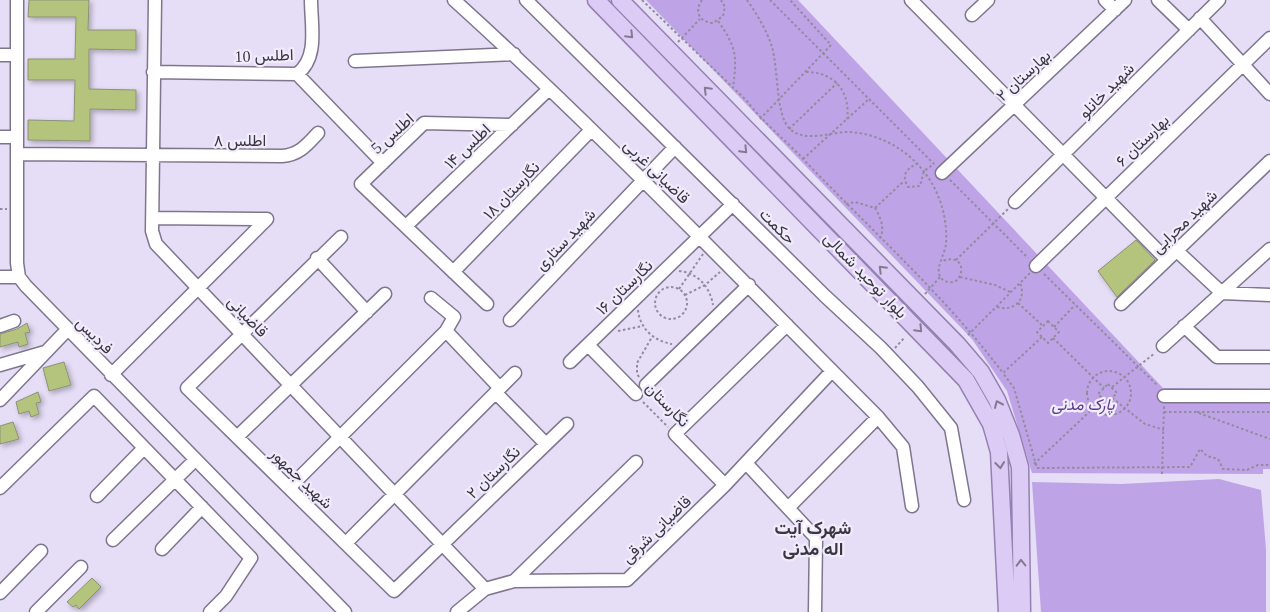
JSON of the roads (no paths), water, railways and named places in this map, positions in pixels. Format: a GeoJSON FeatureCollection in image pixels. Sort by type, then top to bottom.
{"type":"FeatureCollection","features":[{"type":"Feature","properties":{"kind":"main road","name":"بلوار توحید شمالی"},"geometry":{"type":"LineString","coordinates":[[596,0],[916,326],[966,380],[991,424],[999,452],[1007,612]]}},
{"type":"Feature","properties":{"kind":"main road","name":"بلوار توحید شمالی"},"geometry":{"type":"LineString","coordinates":[[620,0],[957,344],[981,372],[997,400],[1011,435],[1020,467],[1022,612]]}},
{"type":"Feature","properties":{"kind":"street"},"geometry":{"type":"LineString","coordinates":[[0,277],[20,277],[17,262],[17,0]]}},
{"type":"Feature","properties":{"kind":"street","name":"قاضیانی"},"geometry":{"type":"LineString","coordinates":[[156,0],[153,72],[154,156],[152,218],[152,231],[156,244],[485,589]]}},
{"type":"Feature","properties":{"kind":"street","name":"اطلس 10"},"geometry":{"type":"LineString","coordinates":[[153,72],[297,74],[306,67],[312,52],[311,0]]}},
{"type":"Feature","properties":{"kind":"street","name":"قاضیانی غربی"},"geometry":{"type":"LineString","coordinates":[[454,0],[514,54],[700,236],[878,417],[903,447],[912,506]]}},
{"type":"Feature","properties":{"kind":"street","name":"حکمت"},"geometry":{"type":"LineString","coordinates":[[526,0],[888,356],[951,428],[964,500]]}},
{"type":"Feature","properties":{"kind":"street"},"geometry":{"type":"LineString","coordinates":[[911,0],[1167,260]]}},
{"type":"Feature","properties":{"kind":"street"},"geometry":{"type":"LineString","coordinates":[[972,15],[988,0]]}},
{"type":"Feature","properties":{"kind":"street"},"geometry":{"type":"LineString","coordinates":[[1105,0],[1115,10]]}},
{"type":"Feature","properties":{"kind":"street","name":"بهارستان ۲"},"geometry":{"type":"LineString","coordinates":[[938,168],[1014,105],[1125,0]]}},
{"type":"Feature","properties":{"kind":"street"},"geometry":{"type":"LineString","coordinates":[[1158,0],[1189,30]]}},
{"type":"Feature","properties":{"kind":"street","name":"شهید خانلو"},"geometry":{"type":"LineString","coordinates":[[1015,202],[1219,0]]}},
{"type":"Feature","properties":{"kind":"street"},"geometry":{"type":"LineString","coordinates":[[1200,18],[1270,94]]}},
{"type":"Feature","properties":{"kind":"street","name":"بهارستان ۶"},"geometry":{"type":"LineString","coordinates":[[1036,266],[1270,38]]}},
{"type":"Feature","properties":{"kind":"street"},"geometry":{"type":"LineString","coordinates":[[355,61],[514,54]]}},
{"type":"Feature","properties":{"kind":"street"},"geometry":{"type":"LineString","coordinates":[[0,55],[17,55]]}},
{"type":"Feature","properties":{"kind":"street"},"geometry":{"type":"LineString","coordinates":[[297,74],[383,163]]}},
{"type":"Feature","properties":{"kind":"street","name":"اطلس ۱۴"},"geometry":{"type":"LineString","coordinates":[[406,226],[549,89]]}},
{"type":"Feature","properties":{"kind":"street","name":"اطلس 5"},"geometry":{"type":"LineString","coordinates":[[406,226],[362,184],[424,123],[512,125]]}},
{"type":"Feature","properties":{"kind":"street","name":"نگارستان ۱۸"},"geometry":{"type":"LineString","coordinates":[[453,272],[591,130]]}},
{"type":"Feature","properties":{"kind":"street","name":"اطلس ۸"},"geometry":{"type":"LineString","coordinates":[[17,154],[154,156],[292,155],[301,150],[318,133]]}},
{"type":"Feature","properties":{"kind":"street"},"geometry":{"type":"LineString","coordinates":[[0,137],[16,138]]}},
{"type":"Feature","properties":{"kind":"street","name":"شهید ستاری"},"geometry":{"type":"LineString","coordinates":[[510,320],[675,148]]}},
{"type":"Feature","properties":{"kind":"street","name":"شهید محرابی"},"geometry":{"type":"LineString","coordinates":[[1121,304],[1270,161]]}},
{"type":"Feature","properties":{"kind":"street","name":"نگارستان ۱۶"},"geometry":{"type":"LineString","coordinates":[[570,362],[732,204]]}},
{"type":"Feature","properties":{"kind":"street"},"geometry":{"type":"LineString","coordinates":[[111,375],[267,218],[152,218]]}},
{"type":"Feature","properties":{"kind":"street"},"geometry":{"type":"LineString","coordinates":[[406,226],[487,304]]}},
{"type":"Feature","properties":{"kind":"street"},"geometry":{"type":"LineString","coordinates":[[241,333],[341,236]]}},
{"type":"Feature","properties":{"kind":"street"},"geometry":{"type":"LineString","coordinates":[[1163,346],[1270,249]]}},
{"type":"Feature","properties":{"kind":"street"},"geometry":{"type":"LineString","coordinates":[[1177,251],[1222,293],[1270,295]]}},
{"type":"Feature","properties":{"kind":"street"},"geometry":{"type":"LineString","coordinates":[[317,258],[367,312]]}},
{"type":"Feature","properties":{"kind":"street","name":"فردیس"},"geometry":{"type":"LineString","coordinates":[[20,277],[67,330],[345,612]]}},
{"type":"Feature","properties":{"kind":"street"},"geometry":{"type":"LineString","coordinates":[[646,385],[749,285]]}},
{"type":"Feature","properties":{"kind":"street"},"geometry":{"type":"LineString","coordinates":[[237,437],[385,294]]}},
{"type":"Feature","properties":{"kind":"street"},"geometry":{"type":"LineString","coordinates":[[289,488],[446,331],[454,318],[431,298]]}},
{"type":"Feature","properties":{"kind":"street"},"geometry":{"type":"LineString","coordinates":[[0,326],[14,321]]}},
{"type":"Feature","properties":{"kind":"street","name":"نگارستان"},"geometry":{"type":"LineString","coordinates":[[725,485],[675,434],[787,325]]}},
{"type":"Feature","properties":{"kind":"street"},"geometry":{"type":"LineString","coordinates":[[1184,326],[1217,357],[1270,357]]}},
{"type":"Feature","properties":{"kind":"street"},"geometry":{"type":"LineString","coordinates":[[0,400],[67,330]]}},
{"type":"Feature","properties":{"kind":"street"},"geometry":{"type":"LineString","coordinates":[[446,331],[546,444]]}},
{"type":"Feature","properties":{"kind":"street","name":"شهید جمهور"},"geometry":{"type":"LineString","coordinates":[[241,333],[187,388],[394,591]]}},
{"type":"Feature","properties":{"kind":"street","name":"نگارستان"},"geometry":{"type":"LineString","coordinates":[[588,345],[636,394]]}},
{"type":"Feature","properties":{"kind":"street"},"geometry":{"type":"LineString","coordinates":[[0,365],[45,352]]}},
{"type":"Feature","properties":{"kind":"street","name":"قاضیانی شرقی"},"geometry":{"type":"LineString","coordinates":[[457,612],[485,589],[514,581],[627,580],[725,485],[832,371]]}},
{"type":"Feature","properties":{"kind":"street"},"geometry":{"type":"LineString","coordinates":[[346,543],[515,373]]}},
{"type":"Feature","properties":{"kind":"street"},"geometry":{"type":"LineString","coordinates":[[1164,394],[1270,396]]}},
{"type":"Feature","properties":{"kind":"street"},"geometry":{"type":"LineString","coordinates":[[0,488],[94,396],[252,558],[226,596],[210,612]]}},
{"type":"Feature","properties":{"kind":"street"},"geometry":{"type":"LineString","coordinates":[[788,508],[878,417]]}},
{"type":"Feature","properties":{"kind":"street","name":"نگارستان ۲"},"geometry":{"type":"LineString","coordinates":[[394,591],[567,424]]}},
{"type":"Feature","properties":{"kind":"street"},"geometry":{"type":"LineString","coordinates":[[97,496],[144,448]]}},
{"type":"Feature","properties":{"kind":"street"},"geometry":{"type":"LineString","coordinates":[[113,540],[195,460]]}},
{"type":"Feature","properties":{"kind":"street"},"geometry":{"type":"LineString","coordinates":[[514,581],[636,462]]}},
{"type":"Feature","properties":{"kind":"street"},"geometry":{"type":"LineString","coordinates":[[746,463],[816,538],[815,612]]}},
{"type":"Feature","properties":{"kind":"street"},"geometry":{"type":"LineString","coordinates":[[162,549],[202,507]]}},
{"type":"Feature","properties":{"kind":"street"},"geometry":{"type":"LineString","coordinates":[[0,593],[41,551]]}},
{"type":"Feature","properties":{"kind":"street"},"geometry":{"type":"LineString","coordinates":[[36,612],[81,567]]}},
{"type":"Feature","properties":{"kind":"district","name":"شهرک آیت اله مدنی"},"geometry":{"type":"Point","coordinates":[813,538]}},
{"type":"Feature","properties":{"kind":"park label","name":"پارک مدنی"},"geometry":{"type":"Point","coordinates":[1083,404]}}]}
